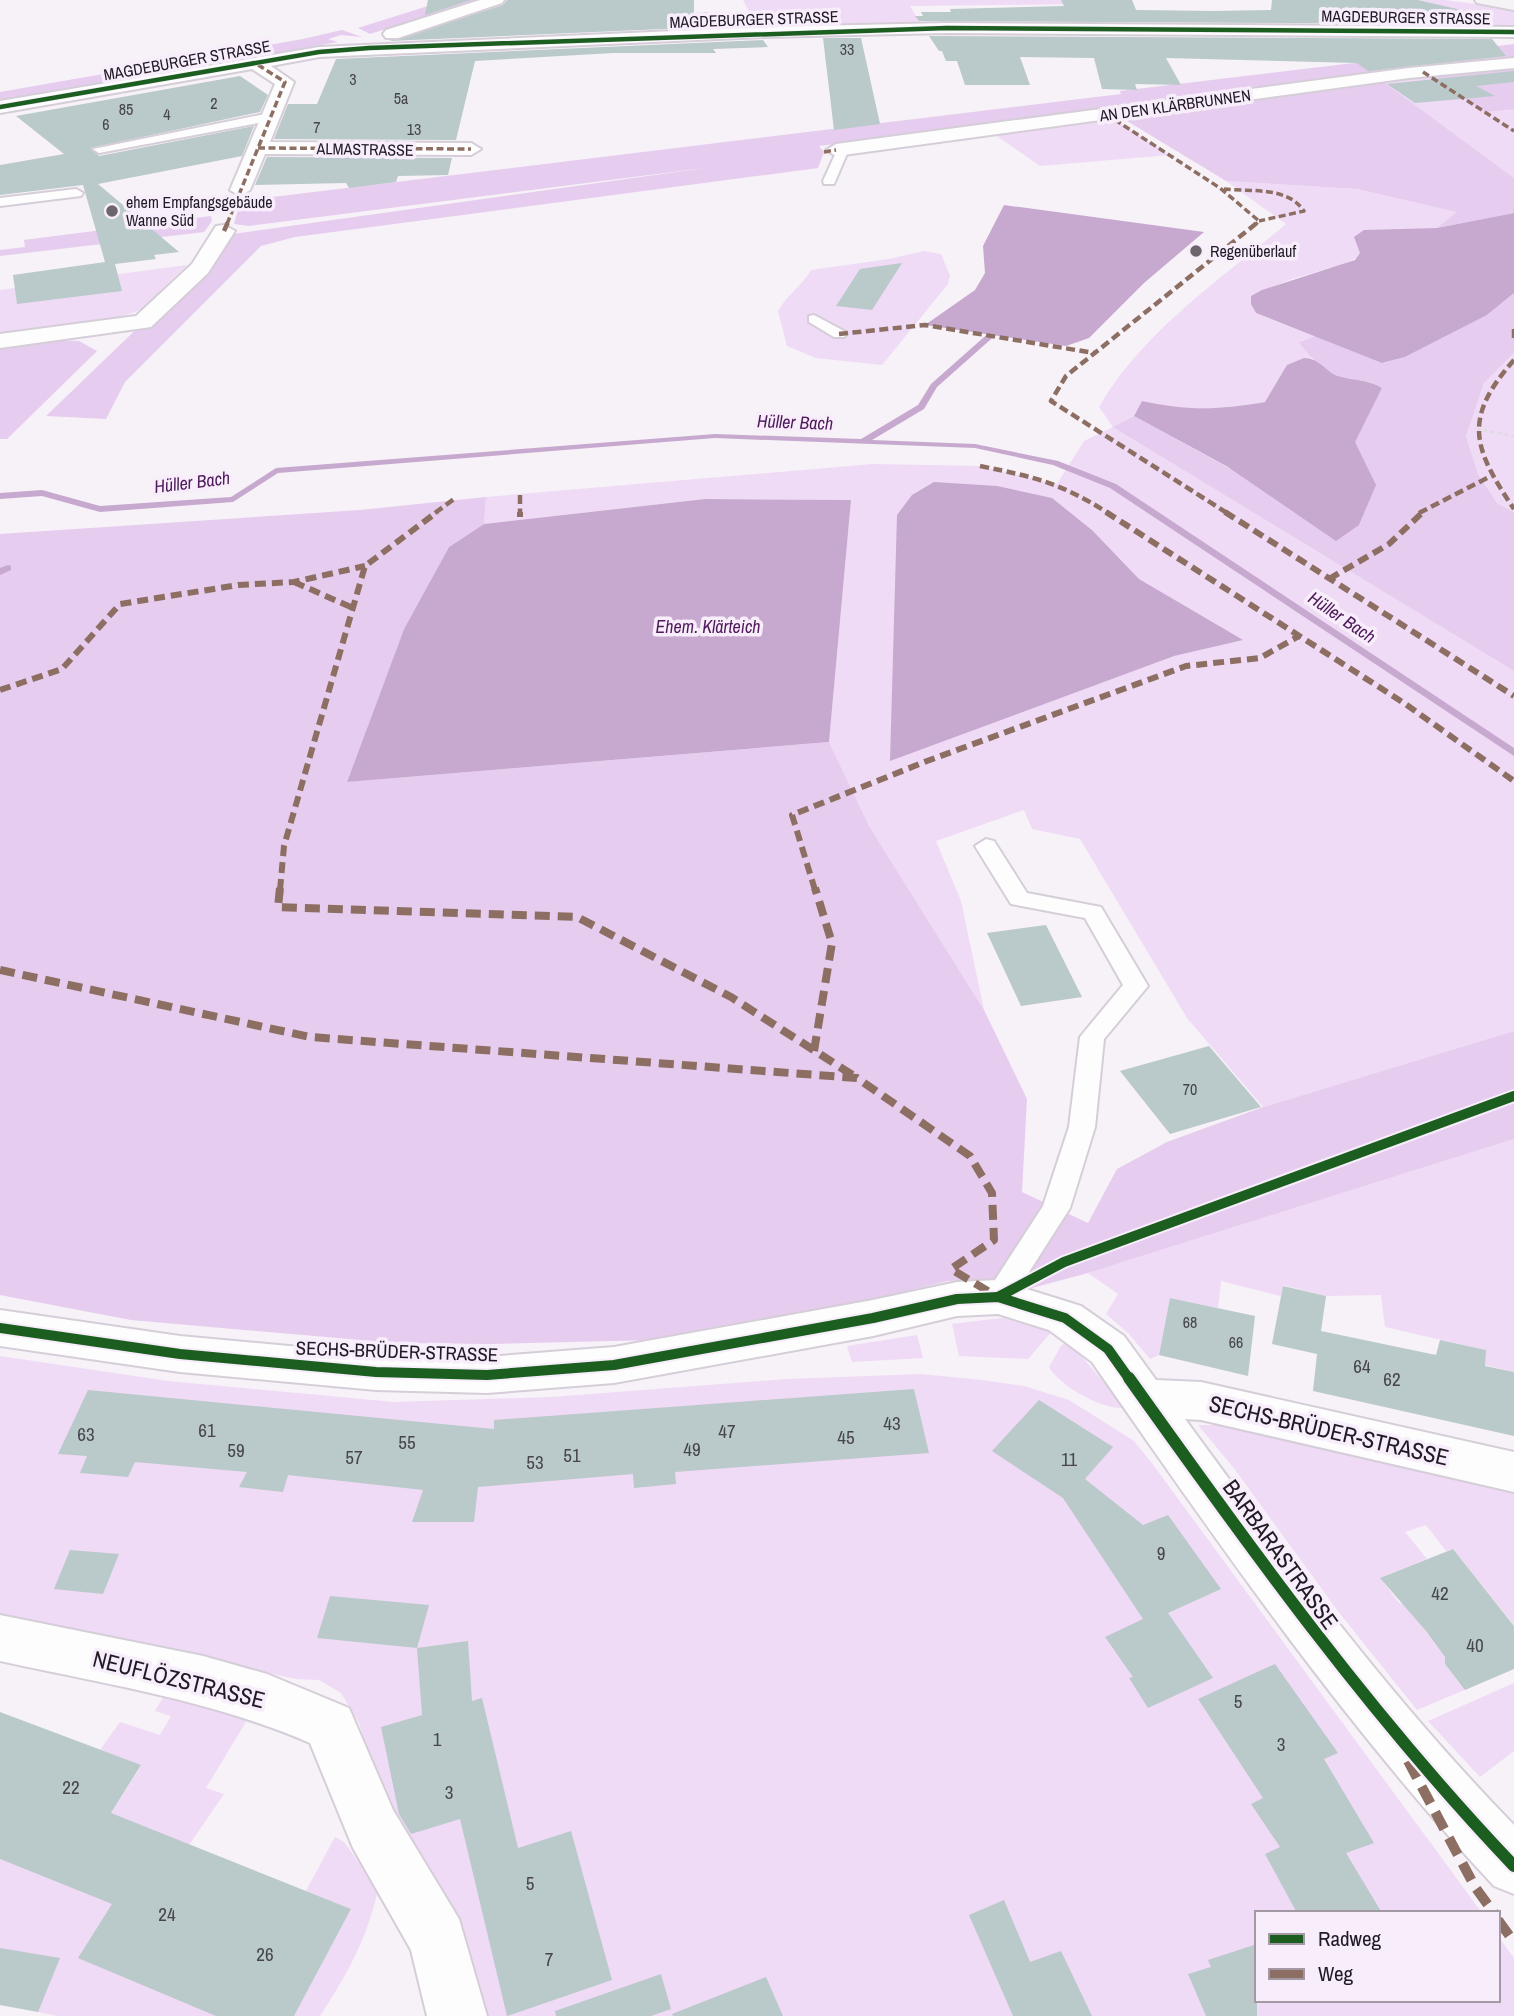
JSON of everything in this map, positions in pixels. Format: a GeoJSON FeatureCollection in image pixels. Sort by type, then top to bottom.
{"type":"FeatureCollection","features":[{"type":"Feature","properties":{"kind":"main road"},"geometry":{"type":"LineString","coordinates":[[1482,0],[1514,5]]}},
{"type":"Feature","properties":{"kind":"street"},"geometry":{"type":"LineString","coordinates":[[369,48],[398,32],[496,0]]}},
{"type":"Feature","properties":{"kind":"street","name":"MAGDEBURGER STRASSE"},"geometry":{"type":"LineString","coordinates":[[0,107],[319,52],[369,48],[763,32],[947,28],[1514,32]]}},
{"type":"Feature","properties":{"kind":"street"},"geometry":{"type":"LineString","coordinates":[[240,190],[285,82],[255,63]]}},
{"type":"Feature","properties":{"kind":"street","name":"AN DEN KLÄRBRUNNEN"},"geometry":{"type":"LineString","coordinates":[[840,150],[1395,75],[1514,63]]}},
{"type":"Feature","properties":{"kind":"street","name":"ALMASTRASSE"},"geometry":{"type":"LineString","coordinates":[[258,148],[471,149]]}},
{"type":"Feature","properties":{"kind":"street"},"geometry":{"type":"LineString","coordinates":[[0,341],[143,322],[200,268],[224,231]]}},
{"type":"Feature","properties":{"kind":"street","name":"SECHS-BRÜDER-STRASSE"},"geometry":{"type":"LineString","coordinates":[[0,1328],[180,1354],[376,1372],[487,1375],[614,1365],[873,1318],[957,1299],[998,1297]]}},
{"type":"Feature","properties":{"kind":"street","name":"BARBARASTRASSE"},"geometry":{"type":"LineString","coordinates":[[998,1297],[1065,1318],[1108,1349],[1305,1622],[1396,1740],[1441,1792],[1514,1866]]}},
{"type":"Feature","properties":{"kind":"street","name":"SECHS-BRÜDER-STRASSE"},"geometry":{"type":"LineString","coordinates":[[1143,1398],[1200,1401],[1514,1472]]}},
{"type":"Feature","properties":{"kind":"street","name":"NEUFLÖZSTRASSE"},"geometry":{"type":"LineString","coordinates":[[0,1638],[203,1680],[267,1699],[330,1726],[373,1829],[415,1896],[438,1940],[457,2016]]}},
{"type":"Feature","properties":{"kind":"lane"},"geometry":{"type":"LineString","coordinates":[[99,149],[270,117]]}},
{"type":"Feature","properties":{"kind":"lane"},"geometry":{"type":"LineString","coordinates":[[829,181],[840,150]]}},
{"type":"Feature","properties":{"kind":"lane"},"geometry":{"type":"LineString","coordinates":[[0,202],[76,193]]}},
{"type":"Feature","properties":{"kind":"lane"},"geometry":{"type":"LineString","coordinates":[[814,319],[839,334]]}},
{"type":"Feature","properties":{"kind":"lane"},"geometry":{"type":"LineString","coordinates":[[986,846],[1019,899],[1093,912],[1136,986],[1091,1037],[1082,1127],[1056,1208],[998,1297]]}},
{"type":"Feature","properties":{"kind":"path"},"geometry":{"type":"LineString","coordinates":[[1477,429],[1514,436]]}},
{"type":"Feature","properties":{"kind":"shaded area"},"geometry":{"type":"Polygon","coordinates":[[[447,0],[477,0],[370,34],[358,28],[447,0]]]}},
{"type":"Feature","properties":{"kind":"shaded area"},"geometry":{"type":"Polygon","coordinates":[[[743,0],[1083,0],[1086,4],[910,6],[920,23],[757,27],[743,0]]]}},
{"type":"Feature","properties":{"kind":"shaded area"},"geometry":{"type":"Polygon","coordinates":[[[1419,0],[1445,0],[1514,9],[1514,28],[1445,27],[1477,23],[1486,18],[1419,0]]]}},
{"type":"Feature","properties":{"kind":"shaded area"},"geometry":{"type":"Polygon","coordinates":[[[342,30],[362,37],[341,35],[328,39],[338,42],[0,101],[0,92],[342,30]]]}},
{"type":"Feature","properties":{"kind":"shaded area"},"geometry":{"type":"Polygon","coordinates":[[[1514,44],[1514,109],[1484,112],[1425,74],[1382,81],[1514,178],[1514,213],[1437,228],[1457,212],[1357,189],[1226,181],[1109,110],[819,146],[824,152],[818,168],[295,237],[261,246],[125,382],[106,419],[46,416],[200,268],[217,246],[233,234],[712,167],[249,226],[234,224],[237,213],[248,200],[1514,44]]]}},
{"type":"Feature","properties":{"kind":"shaded area"},"geometry":{"type":"Polygon","coordinates":[[[1425,74],[1458,95],[1514,90],[1514,178],[1381,81],[1425,74]]]}},
{"type":"Feature","properties":{"kind":"shaded area"},"geometry":{"type":"Polygon","coordinates":[[[1106,114],[1170,155],[1040,166],[987,129],[1106,114]]]}},
{"type":"Feature","properties":{"kind":"shaded area"},"geometry":{"type":"Polygon","coordinates":[[[1226,181],[1357,189],[1458,212],[1437,228],[1415,229],[1344,264],[1292,279],[1251,296],[1256,313],[1315,336],[1300,341],[1315,358],[1298,362],[1291,367],[1265,402],[1204,408],[1142,401],[1134,416],[1114,427],[1514,671],[1514,1031],[1263,1107],[1187,1018],[1080,839],[1032,829],[1024,810],[936,841],[961,901],[984,1010],[869,826],[829,742],[851,500],[705,499],[484,524],[486,497],[873,464],[980,466],[1057,484],[1084,441],[1113,427],[1099,407],[1138,354],[1160,330],[1209,286],[1286,224],[1226,181]],[[1093,531],[1174,656],[1242,640],[1139,579],[1093,531]]]}},
{"type":"Feature","properties":{"kind":"shaded area"},"geometry":{"type":"Polygon","coordinates":[[[211,216],[212,221],[204,232],[0,256],[0,250],[25,247],[24,240],[211,216]]]}},
{"type":"Feature","properties":{"kind":"shaded area"},"geometry":{"type":"Polygon","coordinates":[[[924,251],[941,254],[950,276],[948,284],[882,365],[816,358],[787,346],[778,311],[811,270],[924,251]]]}},
{"type":"Feature","properties":{"kind":"shaded area"},"geometry":{"type":"Polygon","coordinates":[[[187,265],[140,310],[113,320],[0,334],[0,290],[187,265]]]}},
{"type":"Feature","properties":{"kind":"shaded area"},"geometry":{"type":"Polygon","coordinates":[[[1514,293],[1514,353],[1484,383],[1466,436],[1478,474],[1497,503],[1514,512],[1514,671],[1113,427],[1134,416],[1227,467],[1359,525],[1375,485],[1354,442],[1382,388],[1332,373],[1306,352],[1299,342],[1315,336],[1383,363],[1405,357],[1487,315],[1514,293]]]}},
{"type":"Feature","properties":{"kind":"shaded area"},"geometry":{"type":"Polygon","coordinates":[[[56,340],[79,341],[97,351],[7,439],[0,439],[0,347],[56,340]]]}},
{"type":"Feature","properties":{"kind":"shaded area"},"geometry":{"type":"Polygon","coordinates":[[[1514,353],[1514,512],[1497,503],[1478,474],[1466,436],[1484,383],[1514,353]]]}},
{"type":"Feature","properties":{"kind":"shaded area"},"geometry":{"type":"Polygon","coordinates":[[[486,497],[484,524],[449,547],[404,629],[347,782],[829,742],[869,826],[984,1010],[1027,1099],[1022,1192],[1088,1223],[1117,1169],[1167,1142],[1263,1107],[1514,1031],[1514,1139],[1088,1273],[998,1297],[972,1280],[948,1281],[800,1318],[654,1340],[490,1344],[395,1343],[131,1320],[0,1295],[0,534],[360,510],[486,497]]]}},
{"type":"Feature","properties":{"kind":"shaded area"},"geometry":{"type":"Polygon","coordinates":[[[1514,1139],[1514,1372],[1485,1365],[1485,1350],[1385,1327],[1381,1295],[1326,1296],[1283,1285],[1281,1296],[1221,1281],[1218,1308],[1170,1298],[1159,1355],[1150,1359],[1128,1333],[1106,1314],[1118,1294],[1088,1273],[1514,1139]]]}},
{"type":"Feature","properties":{"kind":"shaded area"},"geometry":{"type":"Polygon","coordinates":[[[1009,1317],[1054,1329],[1028,1359],[959,1356],[952,1324],[1009,1317]]]}},
{"type":"Feature","properties":{"kind":"shaded area"},"geometry":{"type":"Polygon","coordinates":[[[917,1335],[923,1358],[852,1362],[847,1346],[917,1335]]]}},
{"type":"Feature","properties":{"kind":"shaded area"},"geometry":{"type":"Polygon","coordinates":[[[1068,1341],[1126,1408],[1116,1408],[1083,1396],[1055,1375],[1049,1367],[1061,1346],[1068,1341]]]}},
{"type":"Feature","properties":{"kind":"shaded area"},"geometry":{"type":"Polygon","coordinates":[[[0,1356],[168,1381],[394,1402],[552,1397],[787,1379],[921,1374],[1024,1386],[1069,1400],[1134,1441],[1481,1911],[1255,1911],[1255,2002],[1500,2002],[1500,1939],[1514,1958],[1514,2016],[480,2016],[392,1825],[359,1723],[341,1693],[319,1680],[296,1679],[0,1617],[0,1356]]]}},
{"type":"Feature","properties":{"kind":"shaded area"},"geometry":{"type":"Polygon","coordinates":[[[1198,1425],[1230,1425],[1268,1437],[1514,1493],[1514,1625],[1453,1549],[1446,1551],[1426,1525],[1405,1532],[1427,1559],[1385,1576],[1384,1583],[1399,1603],[1405,1604],[1447,1659],[1445,1664],[1460,1684],[1469,1688],[1417,1710],[1337,1610],[1233,1467],[1198,1425]]]}},
{"type":"Feature","properties":{"kind":"shaded area"},"geometry":{"type":"Polygon","coordinates":[[[1514,1683],[1514,1751],[1480,1777],[1428,1721],[1514,1683]]]}},
{"type":"Feature","properties":{"kind":"shaded area"},"geometry":{"type":"Polygon","coordinates":[[[164,1696],[247,1720],[206,1788],[224,1794],[189,1845],[216,2016],[57,2016],[38,2012],[0,1948],[0,1859],[66,1885],[141,1766],[100,1750],[120,1722],[160,1735],[171,1716],[155,1711],[164,1696]]]}},
{"type":"Feature","properties":{"kind":"shaded area"},"geometry":{"type":"Polygon","coordinates":[[[335,1837],[344,1842],[378,1889],[374,1907],[355,1955],[320,2016],[294,2016],[351,1909],[306,1891],[335,1837]]]}},
{"type":"Feature","properties":{"kind":"water"},"geometry":{"type":"Polygon","coordinates":[[[1004,205],[1204,232],[1144,283],[1089,338],[1066,346],[925,325],[975,290],[985,273],[983,246],[1004,205]]]}},
{"type":"Feature","properties":{"kind":"water"},"geometry":{"type":"Polygon","coordinates":[[[1514,213],[1514,293],[1487,315],[1405,357],[1382,363],[1256,313],[1251,304],[1251,296],[1262,290],[1355,260],[1360,253],[1354,237],[1364,230],[1437,228],[1514,213]]]}},
{"type":"Feature","properties":{"kind":"water"},"geometry":{"type":"Polygon","coordinates":[[[1304,358],[1318,362],[1338,376],[1382,388],[1355,442],[1376,485],[1359,525],[1336,541],[1228,467],[1134,416],[1142,401],[1203,408],[1265,402],[1287,365],[1304,358]]]}},
{"type":"Feature","properties":{"kind":"water"},"geometry":{"type":"Polygon","coordinates":[[[934,482],[997,486],[1052,498],[1093,531],[1139,579],[1243,640],[1174,656],[890,761],[897,515],[912,495],[934,482]]]}},
{"type":"Feature","properties":{"kind":"water","name":"Ehem. Klärteich"},"geometry":{"type":"Polygon","coordinates":[[[705,499],[851,500],[829,742],[347,782],[404,629],[449,547],[484,524],[705,499]]]}},
{"type":"Feature","properties":{"kind":"building"},"geometry":{"type":"Polygon","coordinates":[[[428,0],[471,0],[425,15],[428,0]]]}},
{"type":"Feature","properties":{"kind":"building"},"geometry":{"type":"Polygon","coordinates":[[[507,0],[694,0],[694,13],[714,12],[715,17],[751,16],[756,25],[389,41],[503,5],[507,0]]]}},
{"type":"Feature","properties":{"kind":"building"},"geometry":{"type":"Polygon","coordinates":[[[1061,0],[1132,0],[1136,10],[1213,11],[1271,10],[1272,0],[1418,0],[1470,12],[1480,24],[919,21],[915,16],[923,16],[921,12],[951,12],[950,9],[1064,6],[1061,0]]]}},
{"type":"Feature","properties":{"kind":"building"},"geometry":{"type":"Polygon","coordinates":[[[929,36],[1492,39],[1506,56],[1368,71],[1357,63],[1166,58],[1181,85],[1135,84],[1137,90],[1102,89],[1094,58],[1020,57],[1030,85],[965,85],[957,61],[946,61],[942,51],[939,51],[929,36]]]}},
{"type":"Feature","properties":{"kind":"building"},"geometry":{"type":"Polygon","coordinates":[[[823,38],[861,38],[880,124],[834,130],[823,38]]]}},
{"type":"Feature","properties":{"kind":"building"},"geometry":{"type":"Polygon","coordinates":[[[763,40],[768,47],[713,49],[716,53],[613,53],[475,61],[456,140],[274,139],[288,104],[317,104],[336,59],[763,40]]]}},
{"type":"Feature","properties":{"kind":"building"},"geometry":{"type":"Polygon","coordinates":[[[1514,71],[1514,82],[1476,86],[1495,96],[1415,103],[1387,84],[1514,71]]]}},
{"type":"Feature","properties":{"kind":"building"},"geometry":{"type":"Polygon","coordinates":[[[240,76],[268,95],[260,112],[91,148],[99,156],[254,126],[242,156],[98,184],[179,252],[154,255],[156,259],[115,264],[122,291],[17,304],[13,275],[105,262],[83,185],[0,195],[0,165],[64,154],[16,116],[240,76]]]}},
{"type":"Feature","properties":{"kind":"building"},"geometry":{"type":"Polygon","coordinates":[[[267,157],[452,158],[448,175],[398,176],[396,182],[349,188],[346,183],[255,185],[267,157]]]}},
{"type":"Feature","properties":{"kind":"building"},"geometry":{"type":"Polygon","coordinates":[[[902,263],[872,310],[836,306],[860,269],[902,263]]]}},
{"type":"Feature","properties":{"kind":"building"},"geometry":{"type":"Polygon","coordinates":[[[1046,925],[1082,997],[1021,1006],[987,933],[1046,925]]]}},
{"type":"Feature","properties":{"kind":"building"},"geometry":{"type":"Polygon","coordinates":[[[1209,1046],[1261,1107],[1170,1134],[1120,1071],[1209,1046]]]}},
{"type":"Feature","properties":{"kind":"building"},"geometry":{"type":"Polygon","coordinates":[[[1283,1286],[1326,1296],[1321,1331],[1436,1355],[1440,1340],[1486,1350],[1485,1366],[1514,1372],[1514,1436],[1313,1391],[1317,1354],[1272,1344],[1283,1286]]]}},
{"type":"Feature","properties":{"kind":"building"},"geometry":{"type":"Polygon","coordinates":[[[1170,1298],[1255,1316],[1248,1376],[1159,1355],[1170,1298]]]}},
{"type":"Feature","properties":{"kind":"building"},"geometry":{"type":"Polygon","coordinates":[[[914,1389],[929,1453],[675,1472],[676,1484],[634,1488],[633,1474],[478,1487],[474,1522],[412,1522],[423,1490],[288,1475],[283,1492],[239,1487],[247,1472],[135,1462],[128,1477],[80,1473],[87,1456],[58,1454],[88,1390],[494,1429],[494,1420],[914,1389]]]}},
{"type":"Feature","properties":{"kind":"building"},"geometry":{"type":"Polygon","coordinates":[[[1039,1400],[1113,1447],[1085,1479],[1143,1525],[1168,1515],[1221,1589],[1168,1613],[1213,1678],[1148,1708],[1129,1678],[1133,1677],[1105,1637],[1143,1619],[1063,1498],[992,1451],[1039,1400]]]}},
{"type":"Feature","properties":{"kind":"building"},"geometry":{"type":"Polygon","coordinates":[[[1453,1549],[1514,1626],[1514,1669],[1465,1690],[1445,1664],[1445,1657],[1426,1631],[1380,1578],[1453,1549]]]}},
{"type":"Feature","properties":{"kind":"building"},"geometry":{"type":"Polygon","coordinates":[[[70,1550],[119,1554],[103,1594],[54,1589],[70,1550]]]}},
{"type":"Feature","properties":{"kind":"building"},"geometry":{"type":"Polygon","coordinates":[[[330,1596],[429,1605],[417,1648],[317,1638],[330,1596]]]}},
{"type":"Feature","properties":{"kind":"building"},"geometry":{"type":"Polygon","coordinates":[[[468,1641],[472,1701],[482,1698],[518,1848],[571,1831],[612,1980],[507,2016],[460,1819],[411,1834],[399,1814],[381,1727],[422,1715],[417,1648],[468,1641]]]}},
{"type":"Feature","properties":{"kind":"building"},"geometry":{"type":"Polygon","coordinates":[[[1275,1664],[1338,1753],[1324,1759],[1374,1843],[1346,1853],[1381,1911],[1296,1911],[1265,1854],[1280,1847],[1251,1804],[1263,1798],[1198,1699],[1275,1664]]]}},
{"type":"Feature","properties":{"kind":"building"},"geometry":{"type":"Polygon","coordinates":[[[0,1712],[141,1765],[111,1813],[351,1909],[294,2016],[216,2016],[78,1958],[112,1904],[0,1859],[0,1712]]]}},
{"type":"Feature","properties":{"kind":"building"},"geometry":{"type":"Polygon","coordinates":[[[1004,1900],[1030,1962],[1061,1951],[1092,2016],[1013,2016],[969,1915],[1004,1900]]]}},
{"type":"Feature","properties":{"kind":"building"},"geometry":{"type":"Polygon","coordinates":[[[1255,1945],[1257,2016],[1206,2016],[1188,1974],[1211,1967],[1208,1960],[1255,1945]]]}},
{"type":"Feature","properties":{"kind":"building"},"geometry":{"type":"Polygon","coordinates":[[[0,1948],[60,1958],[38,2012],[0,2005],[0,1948]]]}},
{"type":"Feature","properties":{"kind":"building"},"geometry":{"type":"Polygon","coordinates":[[[661,1974],[671,2009],[651,2016],[556,2016],[555,2011],[661,1974]]]}},
{"type":"Feature","properties":{"kind":"building"},"geometry":{"type":"Polygon","coordinates":[[[766,1977],[783,2016],[672,2014],[766,1977]]]}},
{"type":"Feature","properties":{"kind":"waterway"},"geometry":{"type":"LineString","coordinates":[[864,441],[921,407],[934,386],[1004,324]]}},
{"type":"Feature","properties":{"kind":"waterway","name":"Hüller Bach"},"geometry":{"type":"LineString","coordinates":[[0,496],[42,493],[100,509],[233,499],[276,471],[715,436],[975,446],[1055,463],[1113,486],[1514,753]]}},
{"type":"Feature","properties":{"kind":"waterway"},"geometry":{"type":"LineString","coordinates":[[0,572],[8,568]]}},
{"type":"Feature","properties":{"kind":"marked path"},"geometry":{"type":"LineString","coordinates":[[224,231],[285,82],[255,63]]}},
{"type":"Feature","properties":{"kind":"marked path"},"geometry":{"type":"LineString","coordinates":[[1423,72],[1514,131]]}},
{"type":"Feature","properties":{"kind":"marked path"},"geometry":{"type":"LineString","coordinates":[[1106,114],[1220,188],[1259,221],[1066,376],[1051,401],[1514,696]]}},
{"type":"Feature","properties":{"kind":"marked path"},"geometry":{"type":"LineString","coordinates":[[258,148],[471,149]]}},
{"type":"Feature","properties":{"kind":"marked path"},"geometry":{"type":"LineString","coordinates":[[824,152],[836,150]]}},
{"type":"Feature","properties":{"kind":"marked path"},"geometry":{"type":"LineString","coordinates":[[1224,189],[1280,195],[1299,203],[1304,211],[1259,221]]}},
{"type":"Feature","properties":{"kind":"marked path"},"geometry":{"type":"LineString","coordinates":[[839,334],[925,325],[1094,353]]}},
{"type":"Feature","properties":{"kind":"marked path"},"geometry":{"type":"LineString","coordinates":[[1514,329],[1514,338]]}},
{"type":"Feature","properties":{"kind":"marked path"},"geometry":{"type":"LineString","coordinates":[[1514,360],[1485,398],[1479,416],[1478,433],[1481,451],[1489,469],[1514,509]]}},
{"type":"Feature","properties":{"kind":"marked path"},"geometry":{"type":"LineString","coordinates":[[980,466],[1038,478],[1072,490],[1404,703],[1514,781]]}},
{"type":"Feature","properties":{"kind":"marked path"},"geometry":{"type":"LineString","coordinates":[[1329,579],[1389,544],[1418,514],[1491,476]]}},
{"type":"Feature","properties":{"kind":"marked path"},"geometry":{"type":"LineString","coordinates":[[520,495],[520,517]]}},
{"type":"Feature","properties":{"kind":"marked path"},"geometry":{"type":"LineString","coordinates":[[454,499],[365,566],[284,846],[278,907],[577,917],[731,997],[854,1076]]}},
{"type":"Feature","properties":{"kind":"marked path"},"geometry":{"type":"LineString","coordinates":[[0,690],[62,669],[120,604],[238,585],[294,582],[365,566]]}},
{"type":"Feature","properties":{"kind":"marked path"},"geometry":{"type":"LineString","coordinates":[[294,582],[353,608]]}},
{"type":"Feature","properties":{"kind":"marked path"},"geometry":{"type":"LineString","coordinates":[[814,1051],[832,943],[792,815],[927,761],[1186,666],[1260,658],[1299,636]]}},
{"type":"Feature","properties":{"kind":"marked path"},"geometry":{"type":"LineString","coordinates":[[0,970],[310,1037],[857,1078],[970,1156],[992,1193],[994,1240],[951,1269],[996,1296]]}},
{"type":"Feature","properties":{"kind":"marked path"},"geometry":{"type":"LineString","coordinates":[[1408,1761],[1475,1887],[1493,1911]]}},
{"type":"Feature","properties":{"kind":"marked path"},"geometry":{"type":"LineString","coordinates":[[1500,1923],[1514,1942]]}},
{"type":"Feature","properties":{"kind":"cycle path"},"geometry":{"type":"LineString","coordinates":[[0,107],[319,52],[369,48],[763,32],[947,28],[1514,32]]}},
{"type":"Feature","properties":{"kind":"cycle path"},"geometry":{"type":"LineString","coordinates":[[998,1297],[1064,1262],[1514,1096]]}},
{"type":"Feature","properties":{"kind":"cycle path"},"geometry":{"type":"LineString","coordinates":[[0,1328],[180,1354],[376,1372],[487,1375],[614,1365],[873,1318],[957,1299],[998,1297],[1065,1318],[1108,1349],[1252,1550],[1351,1681],[1457,1807],[1514,1866]]}},
{"type":"Feature","properties":{"kind":"place","name":"ehem Empfangsgebäude Wanne Süd"},"geometry":{"type":"Point","coordinates":[112,211]}},
{"type":"Feature","properties":{"kind":"place","name":"Regenüberlauf"},"geometry":{"type":"Point","coordinates":[1196,251]}}]}
